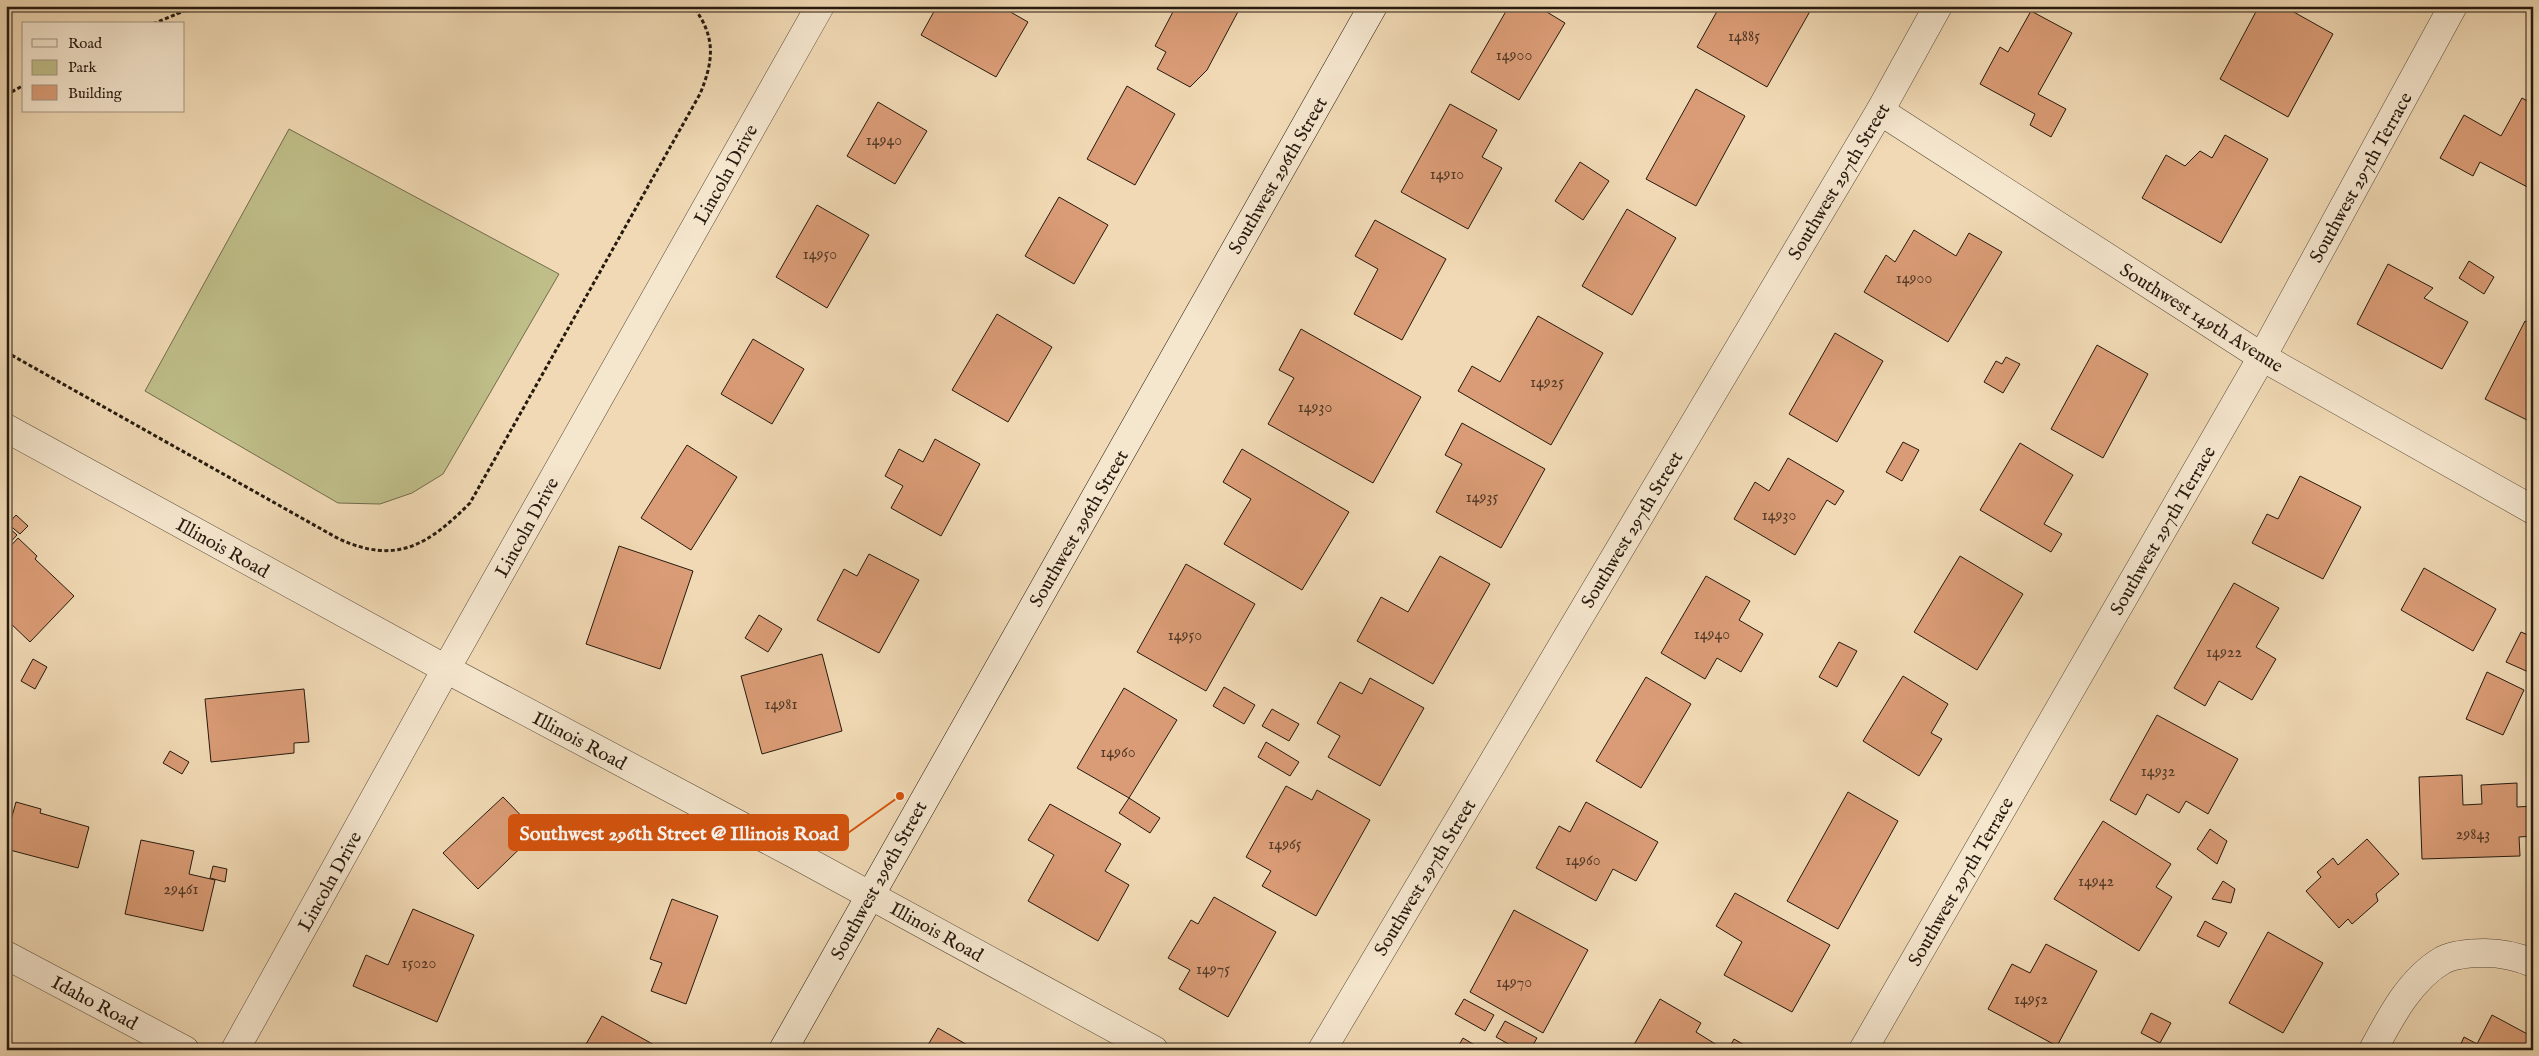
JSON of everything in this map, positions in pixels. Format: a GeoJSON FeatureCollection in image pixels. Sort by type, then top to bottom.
{"type":"FeatureCollection","features":[{"type":"Feature","properties":{"kind":"street","name":"Lincoln Drive"},"geometry":{"type":"LineString","coordinates":[[235,1050],[446,669],[820,6]]}},
{"type":"Feature","properties":{"kind":"street","name":"Southwest 296th Street"},"geometry":{"type":"LineString","coordinates":[[783,1050],[1373,6]]}},
{"type":"Feature","properties":{"kind":"street","name":"Southwest 297th Street"},"geometry":{"type":"LineString","coordinates":[[1322,1050],[1880,111],[1938,6]]}},
{"type":"Feature","properties":{"kind":"street","name":"Southwest 297th Terrace"},"geometry":{"type":"LineString","coordinates":[[1863,1050],[2262,357],[2453,6]]}},
{"type":"Feature","properties":{"kind":"street","name":"Southwest 149th Avenue"},"geometry":{"type":"LineString","coordinates":[[1880,111],[2262,357],[2533,510]]}},
{"type":"Feature","properties":{"kind":"street","name":"Illinois Road"},"geometry":{"type":"LineString","coordinates":[[6,428],[446,669],[870,895],[1154,1050]]}},
{"type":"Feature","properties":{"kind":"street"},"geometry":{"type":"LineString","coordinates":[[2373,1050],[2390,1019],[2418,980],[2444,960],[2469,953],[2515,955],[2533,963]]}},
{"type":"Feature","properties":{"kind":"street","name":"Idaho Road"},"geometry":{"type":"LineString","coordinates":[[6,955],[185,1050]]}},
{"type":"Feature","properties":{"kind":"path"},"geometry":{"type":"LineString","coordinates":[[176,6],[178,14]]}},
{"type":"Feature","properties":{"kind":"path"},"geometry":{"type":"LineString","coordinates":[[158,22],[196,6]]}},
{"type":"Feature","properties":{"kind":"path"},"geometry":{"type":"LineString","coordinates":[[6,352],[339,540],[359,548],[378,552],[396,551],[418,544],[440,531],[470,503],[700,94],[712,57],[701,17],[693,6]]}},
{"type":"Feature","properties":{"kind":"path"},"geometry":{"type":"LineString","coordinates":[[6,95],[22,85]]}},
{"type":"Feature","properties":{"kind":"green space"},"geometry":{"type":"Polygon","coordinates":[[[289,129],[559,274],[443,474],[412,493],[380,504],[338,503],[145,391],[289,129]]]}},
{"type":"Feature","properties":{"kind":"building"},"geometry":{"type":"Polygon","coordinates":[[[937,6],[1000,6],[1028,22],[996,77],[921,35],[937,6]]]}},
{"type":"Feature","properties":{"kind":"building"},"geometry":{"type":"Polygon","coordinates":[[[1176,6],[1241,6],[1207,70],[1190,87],[1157,69],[1166,52],[1155,46],[1176,6]]]}},
{"type":"Feature","properties":{"kind":"building"},"geometry":{"type":"Polygon","coordinates":[[[1509,6],[1537,6],[1565,23],[1519,100],[1471,72],[1509,6]]]}},
{"type":"Feature","properties":{"kind":"building"},"geometry":{"type":"Polygon","coordinates":[[[1720,6],[1813,6],[1767,87],[1697,47],[1720,6]]]}},
{"type":"Feature","properties":{"kind":"building"},"geometry":{"type":"Polygon","coordinates":[[[2259,6],[2283,6],[2333,34],[2288,117],[2220,79],[2259,6]]]}},
{"type":"Feature","properties":{"kind":"building"},"geometry":{"type":"Polygon","coordinates":[[[2031,11],[2072,33],[2038,94],[2066,109],[2051,137],[2030,125],[2035,114],[1980,84],[2000,47],[2008,52],[2031,11]]]}},
{"type":"Feature","properties":{"kind":"building"},"geometry":{"type":"Polygon","coordinates":[[[1127,86],[1175,114],[1135,185],[1087,159],[1127,86]]]}},
{"type":"Feature","properties":{"kind":"building"},"geometry":{"type":"Polygon","coordinates":[[[1696,89],[1745,116],[1696,206],[1646,179],[1696,89]]]}},
{"type":"Feature","properties":{"kind":"building"},"geometry":{"type":"Polygon","coordinates":[[[2522,98],[2533,104],[2533,190],[2480,162],[2473,176],[2440,158],[2464,115],[2501,136],[2522,98]]]}},
{"type":"Feature","properties":{"kind":"building"},"geometry":{"type":"Polygon","coordinates":[[[878,102],[927,131],[895,184],[847,156],[878,102]]]}},
{"type":"Feature","properties":{"kind":"building"},"geometry":{"type":"Polygon","coordinates":[[[1450,104],[1497,130],[1482,157],[1502,168],[1468,229],[1401,192],[1450,104]]]}},
{"type":"Feature","properties":{"kind":"building"},"geometry":{"type":"Polygon","coordinates":[[[2225,135],[2268,159],[2221,243],[2142,198],[2166,155],[2185,166],[2200,151],[2212,158],[2225,135]]]}},
{"type":"Feature","properties":{"kind":"building"},"geometry":{"type":"Polygon","coordinates":[[[1580,162],[1609,181],[1583,220],[1555,201],[1580,162]]]}},
{"type":"Feature","properties":{"kind":"building"},"geometry":{"type":"Polygon","coordinates":[[[1059,197],[1108,225],[1074,284],[1025,256],[1059,197]]]}},
{"type":"Feature","properties":{"kind":"building"},"geometry":{"type":"Polygon","coordinates":[[[817,205],[869,235],[827,308],[776,277],[817,205]]]}},
{"type":"Feature","properties":{"kind":"building"},"geometry":{"type":"Polygon","coordinates":[[[1627,209],[1676,238],[1632,315],[1582,286],[1627,209]]]}},
{"type":"Feature","properties":{"kind":"building"},"geometry":{"type":"Polygon","coordinates":[[[1375,220],[1446,259],[1402,340],[1354,314],[1378,269],[1355,256],[1375,220]]]}},
{"type":"Feature","properties":{"kind":"building"},"geometry":{"type":"Polygon","coordinates":[[[1914,230],[1956,256],[1969,233],[2002,252],[1948,342],[1864,292],[1886,255],[1895,262],[1914,230]]]}},
{"type":"Feature","properties":{"kind":"building"},"geometry":{"type":"Polygon","coordinates":[[[2469,261],[2494,277],[2484,294],[2459,278],[2469,261]]]}},
{"type":"Feature","properties":{"kind":"building"},"geometry":{"type":"Polygon","coordinates":[[[2388,264],[2433,288],[2424,298],[2468,322],[2442,369],[2357,324],[2388,264]]]}},
{"type":"Feature","properties":{"kind":"building"},"geometry":{"type":"Polygon","coordinates":[[[997,314],[1052,347],[1008,422],[952,390],[997,314]]]}},
{"type":"Feature","properties":{"kind":"building"},"geometry":{"type":"Polygon","coordinates":[[[1538,316],[1603,353],[1551,445],[1458,391],[1472,366],[1500,382],[1538,316]]]}},
{"type":"Feature","properties":{"kind":"building"},"geometry":{"type":"Polygon","coordinates":[[[2525,321],[2533,325],[2533,423],[2485,399],[2525,321]]]}},
{"type":"Feature","properties":{"kind":"building"},"geometry":{"type":"Polygon","coordinates":[[[1301,329],[1421,397],[1373,483],[1268,424],[1294,378],[1279,370],[1301,329]]]}},
{"type":"Feature","properties":{"kind":"building"},"geometry":{"type":"Polygon","coordinates":[[[1835,333],[1883,361],[1837,442],[1789,414],[1835,333]]]}},
{"type":"Feature","properties":{"kind":"building"},"geometry":{"type":"Polygon","coordinates":[[[753,339],[804,369],[772,424],[721,394],[753,339]]]}},
{"type":"Feature","properties":{"kind":"building"},"geometry":{"type":"Polygon","coordinates":[[[2097,345],[2148,374],[2103,458],[2051,429],[2097,345]]]}},
{"type":"Feature","properties":{"kind":"building"},"geometry":{"type":"Polygon","coordinates":[[[2006,357],[2020,364],[2003,393],[1984,382],[1996,361],[2002,364],[2006,357]]]}},
{"type":"Feature","properties":{"kind":"building"},"geometry":{"type":"Polygon","coordinates":[[[1462,423],[1545,469],[1501,548],[1436,512],[1462,464],[1445,455],[1462,423]]]}},
{"type":"Feature","properties":{"kind":"building"},"geometry":{"type":"Polygon","coordinates":[[[935,439],[980,464],[941,536],[891,508],[903,486],[885,476],[899,449],[923,462],[935,439]]]}},
{"type":"Feature","properties":{"kind":"building"},"geometry":{"type":"Polygon","coordinates":[[[1903,442],[1919,450],[1902,481],[1886,472],[1903,442]]]}},
{"type":"Feature","properties":{"kind":"building"},"geometry":{"type":"Polygon","coordinates":[[[2020,443],[2073,475],[2044,524],[2062,534],[2051,552],[1980,510],[2020,443]]]}},
{"type":"Feature","properties":{"kind":"building"},"geometry":{"type":"Polygon","coordinates":[[[687,445],[737,477],[691,550],[641,518],[687,445]]]}},
{"type":"Feature","properties":{"kind":"building"},"geometry":{"type":"Polygon","coordinates":[[[1242,449],[1349,512],[1302,590],[1224,544],[1251,499],[1223,482],[1242,449]]]}},
{"type":"Feature","properties":{"kind":"building"},"geometry":{"type":"Polygon","coordinates":[[[1788,458],[1844,491],[1835,505],[1827,500],[1795,555],[1734,519],[1755,482],[1769,491],[1788,458]]]}},
{"type":"Feature","properties":{"kind":"building"},"geometry":{"type":"Polygon","coordinates":[[[2300,476],[2361,507],[2323,579],[2252,543],[2267,514],[2278,519],[2300,476]]]}},
{"type":"Feature","properties":{"kind":"building"},"geometry":{"type":"Polygon","coordinates":[[[16,515],[28,526],[20,534],[8,524],[16,515]]]}},
{"type":"Feature","properties":{"kind":"building"},"geometry":{"type":"Polygon","coordinates":[[[6,525],[17,535],[6,547],[6,525]]]}},
{"type":"Feature","properties":{"kind":"building"},"geometry":{"type":"Polygon","coordinates":[[[18,538],[37,556],[35,559],[74,596],[30,642],[6,619],[6,551],[18,538]]]}},
{"type":"Feature","properties":{"kind":"building"},"geometry":{"type":"Polygon","coordinates":[[[619,546],[693,571],[660,669],[586,644],[619,546]]]}},
{"type":"Feature","properties":{"kind":"building"},"geometry":{"type":"Polygon","coordinates":[[[869,554],[919,580],[879,653],[817,620],[844,569],[857,576],[869,554]]]}},
{"type":"Feature","properties":{"kind":"building"},"geometry":{"type":"Polygon","coordinates":[[[1440,556],[1490,584],[1433,684],[1357,641],[1381,597],[1408,612],[1440,556]]]}},
{"type":"Feature","properties":{"kind":"building"},"geometry":{"type":"Polygon","coordinates":[[[1960,556],[2023,594],[1977,670],[1914,632],[1960,556]]]}},
{"type":"Feature","properties":{"kind":"building"},"geometry":{"type":"Polygon","coordinates":[[[1186,564],[1255,604],[1206,691],[1137,652],[1186,564]]]}},
{"type":"Feature","properties":{"kind":"building"},"geometry":{"type":"Polygon","coordinates":[[[2424,568],[2496,609],[2473,651],[2401,610],[2424,568]]]}},
{"type":"Feature","properties":{"kind":"building"},"geometry":{"type":"Polygon","coordinates":[[[1706,576],[1750,601],[1739,620],[1763,634],[1741,672],[1717,658],[1705,679],[1661,653],[1706,576]]]}},
{"type":"Feature","properties":{"kind":"building"},"geometry":{"type":"Polygon","coordinates":[[[2234,583],[2279,608],[2256,647],[2276,659],[2252,700],[2219,681],[2205,706],[2174,688],[2234,583]]]}},
{"type":"Feature","properties":{"kind":"building"},"geometry":{"type":"Polygon","coordinates":[[[759,615],[782,629],[768,652],[745,638],[759,615]]]}},
{"type":"Feature","properties":{"kind":"building"},"geometry":{"type":"Polygon","coordinates":[[[2521,632],[2533,637],[2533,674],[2506,662],[2521,632]]]}},
{"type":"Feature","properties":{"kind":"building"},"geometry":{"type":"Polygon","coordinates":[[[1839,642],[1857,651],[1837,687],[1819,677],[1839,642]]]}},
{"type":"Feature","properties":{"kind":"building"},"geometry":{"type":"Polygon","coordinates":[[[822,654],[842,731],[762,754],[741,676],[822,654]]]}},
{"type":"Feature","properties":{"kind":"building"},"geometry":{"type":"Polygon","coordinates":[[[33,659],[47,667],[35,689],[21,681],[33,659]]]}},
{"type":"Feature","properties":{"kind":"building"},"geometry":{"type":"Polygon","coordinates":[[[2487,672],[2524,690],[2503,735],[2466,719],[2487,672]]]}},
{"type":"Feature","properties":{"kind":"building"},"geometry":{"type":"Polygon","coordinates":[[[1903,676],[1948,704],[1931,733],[1942,739],[1919,776],[1863,741],[1903,676]]]}},
{"type":"Feature","properties":{"kind":"building"},"geometry":{"type":"Polygon","coordinates":[[[1646,677],[1691,704],[1641,788],[1596,761],[1646,677]]]}},
{"type":"Feature","properties":{"kind":"building"},"geometry":{"type":"Polygon","coordinates":[[[1370,678],[1424,708],[1380,786],[1328,757],[1340,736],[1317,723],[1340,682],[1362,694],[1370,678]]]}},
{"type":"Feature","properties":{"kind":"building"},"geometry":{"type":"Polygon","coordinates":[[[1224,687],[1255,705],[1244,724],[1213,706],[1224,687]]]}},
{"type":"Feature","properties":{"kind":"building"},"geometry":{"type":"Polygon","coordinates":[[[1124,688],[1177,720],[1129,798],[1077,768],[1124,688]]]}},
{"type":"Feature","properties":{"kind":"building"},"geometry":{"type":"Polygon","coordinates":[[[304,689],[309,742],[294,743],[294,753],[211,762],[205,699],[304,689]]]}},
{"type":"Feature","properties":{"kind":"building"},"geometry":{"type":"Polygon","coordinates":[[[1272,709],[1299,724],[1289,741],[1262,726],[1272,709]]]}},
{"type":"Feature","properties":{"kind":"building"},"geometry":{"type":"Polygon","coordinates":[[[2157,715],[2238,759],[2208,814],[2186,801],[2179,813],[2147,794],[2136,815],[2110,800],[2157,715]]]}},
{"type":"Feature","properties":{"kind":"building"},"geometry":{"type":"Polygon","coordinates":[[[1266,742],[1299,762],[1290,776],[1258,757],[1266,742]]]}},
{"type":"Feature","properties":{"kind":"building"},"geometry":{"type":"Polygon","coordinates":[[[170,751],[189,762],[182,774],[163,763],[170,751]]]}},
{"type":"Feature","properties":{"kind":"building"},"geometry":{"type":"Polygon","coordinates":[[[2462,775],[2463,805],[2482,804],[2481,785],[2517,783],[2517,807],[2533,806],[2533,836],[2519,837],[2520,856],[2422,859],[2419,777],[2462,775]]]}},
{"type":"Feature","properties":{"kind":"building"},"geometry":{"type":"Polygon","coordinates":[[[1286,786],[1312,800],[1317,790],[1370,820],[1316,916],[1262,886],[1271,871],[1246,857],[1286,786]]]}},
{"type":"Feature","properties":{"kind":"building"},"geometry":{"type":"Polygon","coordinates":[[[1848,792],[1898,821],[1838,929],[1787,901],[1848,792]]]}},
{"type":"Feature","properties":{"kind":"building"},"geometry":{"type":"Polygon","coordinates":[[[503,797],[537,832],[478,889],[443,853],[503,797]]]}},
{"type":"Feature","properties":{"kind":"building"},"geometry":{"type":"Polygon","coordinates":[[[1129,798],[1160,818],[1150,833],[1119,813],[1129,798]]]}},
{"type":"Feature","properties":{"kind":"building"},"geometry":{"type":"Polygon","coordinates":[[[16,802],[41,809],[40,813],[89,827],[78,868],[6,849],[6,838],[16,802]]]}},
{"type":"Feature","properties":{"kind":"building"},"geometry":{"type":"Polygon","coordinates":[[[1586,802],[1658,842],[1636,881],[1613,869],[1596,901],[1536,868],[1559,826],[1570,832],[1586,802]]]}},
{"type":"Feature","properties":{"kind":"building"},"geometry":{"type":"Polygon","coordinates":[[[1050,804],[1121,844],[1105,871],[1129,885],[1098,941],[1028,901],[1054,855],[1028,840],[1050,804]]]}},
{"type":"Feature","properties":{"kind":"building"},"geometry":{"type":"Polygon","coordinates":[[[2103,821],[2171,864],[2156,887],[2172,897],[2139,951],[2054,899],[2103,821]]]}},
{"type":"Feature","properties":{"kind":"building"},"geometry":{"type":"Polygon","coordinates":[[[2210,829],[2227,841],[2217,864],[2197,849],[2210,829]]]}},
{"type":"Feature","properties":{"kind":"building"},"geometry":{"type":"Polygon","coordinates":[[[2367,839],[2399,874],[2376,894],[2378,901],[2352,924],[2348,919],[2339,928],[2306,891],[2321,877],[2317,872],[2333,858],[2338,865],[2367,839]]]}},
{"type":"Feature","properties":{"kind":"building"},"geometry":{"type":"Polygon","coordinates":[[[141,840],[194,851],[189,874],[215,880],[203,931],[125,914],[141,840]]]}},
{"type":"Feature","properties":{"kind":"building"},"geometry":{"type":"Polygon","coordinates":[[[213,866],[227,869],[225,882],[210,878],[213,866]]]}},
{"type":"Feature","properties":{"kind":"building"},"geometry":{"type":"Polygon","coordinates":[[[2223,881],[2235,889],[2231,903],[2212,899],[2223,881]]]}},
{"type":"Feature","properties":{"kind":"building"},"geometry":{"type":"Polygon","coordinates":[[[1735,893],[1830,945],[1792,1012],[1724,975],[1742,942],[1716,926],[1735,893]]]}},
{"type":"Feature","properties":{"kind":"building"},"geometry":{"type":"Polygon","coordinates":[[[1214,897],[1276,932],[1228,1017],[1179,989],[1190,970],[1168,958],[1191,920],[1198,924],[1214,897]]]}},
{"type":"Feature","properties":{"kind":"building"},"geometry":{"type":"Polygon","coordinates":[[[672,899],[718,916],[686,1004],[651,991],[662,963],[650,959],[672,899]]]}},
{"type":"Feature","properties":{"kind":"building"},"geometry":{"type":"Polygon","coordinates":[[[413,909],[474,935],[437,1022],[353,986],[366,955],[388,965],[413,909]]]}},
{"type":"Feature","properties":{"kind":"building"},"geometry":{"type":"Polygon","coordinates":[[[1514,910],[1588,950],[1543,1033],[1470,992],[1514,910]]]}},
{"type":"Feature","properties":{"kind":"building"},"geometry":{"type":"Polygon","coordinates":[[[2205,921],[2227,933],[2219,947],[2197,936],[2205,921]]]}},
{"type":"Feature","properties":{"kind":"building"},"geometry":{"type":"Polygon","coordinates":[[[2268,932],[2323,963],[2283,1033],[2229,1003],[2268,932]]]}},
{"type":"Feature","properties":{"kind":"building"},"geometry":{"type":"Polygon","coordinates":[[[2046,944],[2097,971],[2057,1046],[1988,1009],[2012,964],[2030,973],[2046,944]]]}},
{"type":"Feature","properties":{"kind":"building"},"geometry":{"type":"Polygon","coordinates":[[[1464,999],[1494,1015],[1485,1031],[1455,1014],[1464,999]]]}},
{"type":"Feature","properties":{"kind":"building"},"geometry":{"type":"Polygon","coordinates":[[[1660,999],[1701,1023],[1696,1032],[1725,1050],[1631,1050],[1660,999]]]}},
{"type":"Feature","properties":{"kind":"building"},"geometry":{"type":"Polygon","coordinates":[[[2151,1013],[2171,1023],[2160,1043],[2141,1033],[2151,1013]]]}},
{"type":"Feature","properties":{"kind":"building"},"geometry":{"type":"Polygon","coordinates":[[[2492,1015],[2533,1037],[2533,1050],[2458,1050],[2464,1037],[2477,1044],[2492,1015]]]}},
{"type":"Feature","properties":{"kind":"building"},"geometry":{"type":"Polygon","coordinates":[[[602,1016],[658,1047],[656,1050],[593,1050],[585,1046],[602,1016]]]}},
{"type":"Feature","properties":{"kind":"building"},"geometry":{"type":"Polygon","coordinates":[[[1505,1021],[1537,1038],[1530,1050],[1519,1050],[1496,1037],[1505,1021]]]}},
{"type":"Feature","properties":{"kind":"building"},"geometry":{"type":"Polygon","coordinates":[[[938,1028],[976,1050],[925,1050],[938,1028]]]}},
{"type":"Feature","properties":{"kind":"building"},"geometry":{"type":"Polygon","coordinates":[[[1463,1038],[1483,1050],[1456,1050],[1463,1038]]]}},
{"type":"Feature","properties":{"kind":"building"},"geometry":{"type":"Polygon","coordinates":[[[1734,1039],[1753,1050],[1728,1050],[1734,1039]]]}},
{"type":"Feature","properties":{"kind":"place","name":"Southwest 296th Street @ Illinois Road"},"geometry":{"type":"Point","coordinates":[900,796]}}]}
